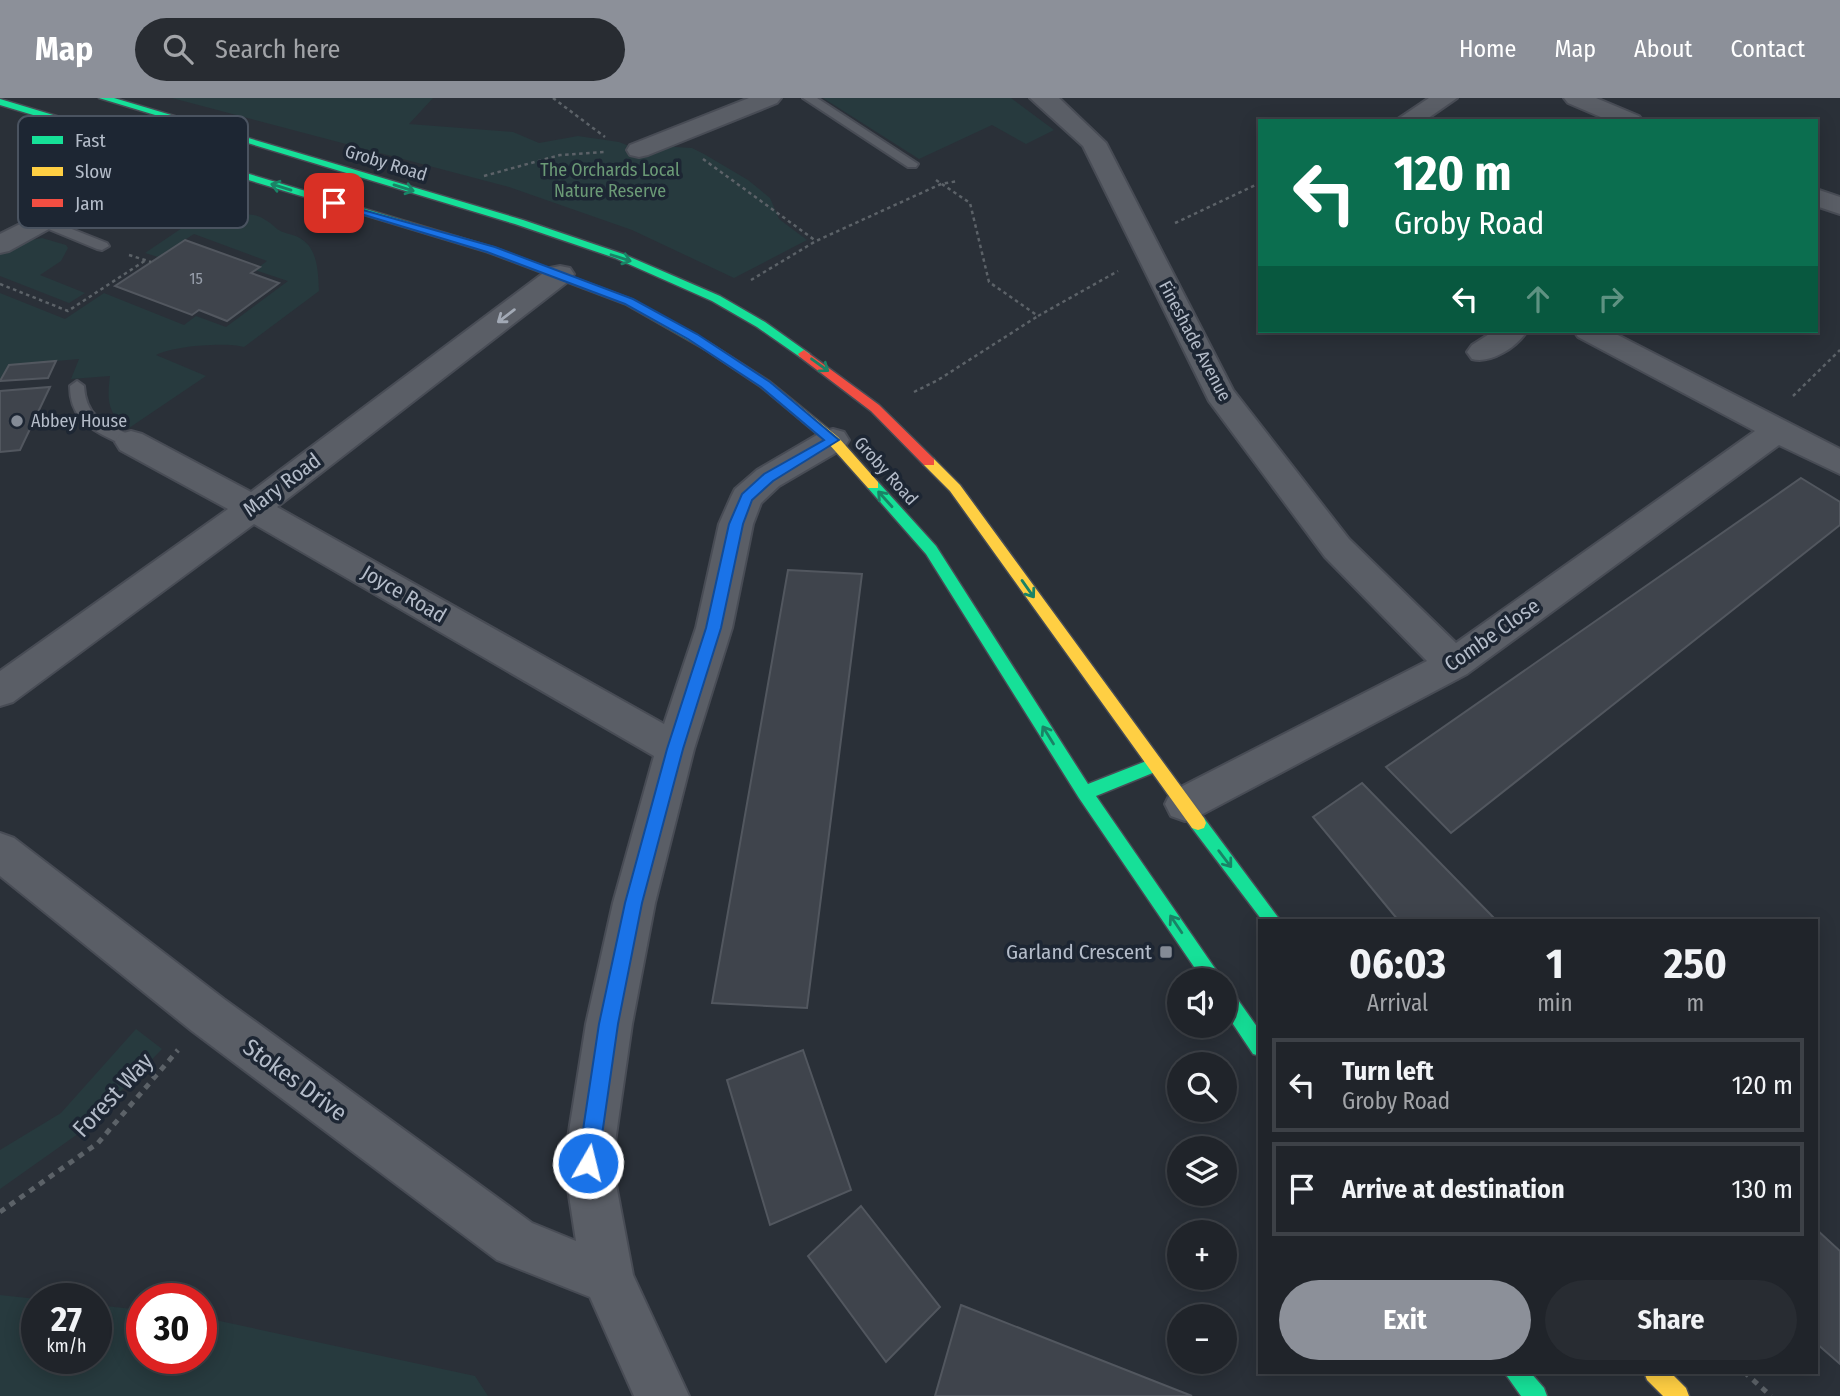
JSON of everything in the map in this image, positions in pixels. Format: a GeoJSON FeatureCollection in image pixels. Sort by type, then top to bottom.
{"type":"FeatureCollection","features":[{"type":"Feature","properties":{"kind":"main road","name":"Groby Road"},"geometry":{"type":"LineString","coordinates":[[104,98],[164,116]]}},
{"type":"Feature","properties":{"kind":"main road","name":"Groby Road"},"geometry":{"type":"LineString","coordinates":[[0,102],[46,116]]}},
{"type":"Feature","properties":{"kind":"main road","name":"Groby Road"},"geometry":{"type":"LineString","coordinates":[[248,141],[479,210],[638,263],[717,300],[788,342],[876,408],[955,488],[1154,765],[1271,919]]}},
{"type":"Feature","properties":{"kind":"main road","name":"Groby Road"},"geometry":{"type":"LineString","coordinates":[[248,177],[491,250],[561,274],[629,302],[692,337],[765,384],[833,440],[931,550],[1085,793],[1206,968]]}},
{"type":"Feature","properties":{"kind":"main road"},"geometry":{"type":"LineString","coordinates":[[1085,793],[1154,765]]}},
{"type":"Feature","properties":{"kind":"main road"},"geometry":{"type":"LineString","coordinates":[[1237,1013],[1258,1044]]}},
{"type":"Feature","properties":{"kind":"main road"},"geometry":{"type":"LineString","coordinates":[[1518,1374],[1536,1396]]}},
{"type":"Feature","properties":{"kind":"main road"},"geometry":{"type":"LineString","coordinates":[[1657,1374],[1678,1396]]}},
{"type":"Feature","properties":{"kind":"street"},"geometry":{"type":"LineString","coordinates":[[631,151],[769,98]]}},
{"type":"Feature","properties":{"kind":"street","name":"Fineshade Avenue"},"geometry":{"type":"LineString","coordinates":[[1042,98],[1056,106],[1094,143],[1220,394],[1336,548],[1454,664]]}},
{"type":"Feature","properties":{"kind":"street"},"geometry":{"type":"LineString","coordinates":[[1410,119],[1445,98]]}},
{"type":"Feature","properties":{"kind":"street"},"geometry":{"type":"LineString","coordinates":[[1576,98],[1623,117],[1638,98]]}},
{"type":"Feature","properties":{"kind":"street"},"geometry":{"type":"LineString","coordinates":[[1818,198],[1840,206]]}},
{"type":"Feature","properties":{"kind":"street"},"geometry":{"type":"LineString","coordinates":[[0,245],[33,228]]}},
{"type":"Feature","properties":{"kind":"street","name":"Mary Road"},"geometry":{"type":"LineString","coordinates":[[0,691],[253,508],[561,274]]}},
{"type":"Feature","properties":{"kind":"street"},"geometry":{"type":"LineString","coordinates":[[1482,352],[1510,333]]}},
{"type":"Feature","properties":{"kind":"street"},"geometry":{"type":"LineString","coordinates":[[1592,333],[1840,463]]}},
{"type":"Feature","properties":{"kind":"street","name":"Combe Close"},"geometry":{"type":"LineString","coordinates":[[1185,804],[1454,664],[1771,426]]}},
{"type":"Feature","properties":{"kind":"street"},"geometry":{"type":"LineString","coordinates":[[662,1396],[608,1279],[588,1163],[609,1024],[634,903],[675,749],[714,628],[736,524],[747,497],[768,478],[833,440]]}},
{"type":"Feature","properties":{"kind":"street","name":"Joyce Road"},"geometry":{"type":"LineString","coordinates":[[131,442],[253,508],[675,749]]}},
{"type":"Feature","properties":{"kind":"street","name":"Stokes Drive"},"geometry":{"type":"LineString","coordinates":[[0,851],[208,1015],[515,1242],[608,1279]]}},
{"type":"Feature","properties":{"kind":"lane"},"geometry":{"type":"LineString","coordinates":[[809,98],[912,164]]}},
{"type":"Feature","properties":{"kind":"lane"},"geometry":{"type":"LineString","coordinates":[[58,228],[102,246]]}},
{"type":"Feature","properties":{"kind":"lane"},"geometry":{"type":"LineString","coordinates":[[77,386],[76,402],[81,413],[95,424],[131,442]]}},
{"type":"Feature","properties":{"kind":"path"},"geometry":{"type":"LineString","coordinates":[[553,98],[631,151]]}},
{"type":"Feature","properties":{"kind":"path"},"geometry":{"type":"LineString","coordinates":[[480,177],[560,155],[631,151]]}},
{"type":"Feature","properties":{"kind":"path"},"geometry":{"type":"LineString","coordinates":[[703,159],[816,241]]}},
{"type":"Feature","properties":{"kind":"path"},"geometry":{"type":"LineString","coordinates":[[912,164],[970,203],[989,282],[1038,316]]}},
{"type":"Feature","properties":{"kind":"path"},"geometry":{"type":"LineString","coordinates":[[747,282],[816,241],[941,184],[958,181]]}},
{"type":"Feature","properties":{"kind":"path"},"geometry":{"type":"LineString","coordinates":[[913,392],[938,380],[1146,246],[1258,184]]}},
{"type":"Feature","properties":{"kind":"path"},"geometry":{"type":"LineString","coordinates":[[0,284],[68,311],[146,260]]}},
{"type":"Feature","properties":{"kind":"path"},"geometry":{"type":"LineString","coordinates":[[1771,426],[1840,351]]}},
{"type":"Feature","properties":{"kind":"path","name":"Forest Way"},"geometry":{"type":"LineString","coordinates":[[0,1212],[98,1143],[208,1015]]}},
{"type":"Feature","properties":{"kind":"path"},"geometry":{"type":"LineString","coordinates":[[1746,1374],[1771,1396]]}},
{"type":"Feature","properties":{"kind":"green space","name":"The Orchards Local Nature Reserve"},"geometry":{"type":"Polygon","coordinates":[[[172,98],[433,98],[409,124],[513,132],[539,143],[578,136],[619,142],[649,154],[663,147],[692,148],[748,180],[770,198],[779,219],[807,240],[734,278],[632,230],[509,187],[172,98]]]}},
{"type":"Feature","properties":{"kind":"green space"},"geometry":{"type":"Polygon","coordinates":[[[823,98],[1011,98],[1054,130],[1026,144],[992,125],[919,159],[823,98]]]}},
{"type":"Feature","properties":{"kind":"green space"},"geometry":{"type":"Polygon","coordinates":[[[248,214],[260,217],[279,230],[305,241],[316,260],[319,291],[244,347],[199,346],[174,349],[156,355],[206,376],[129,428],[116,418],[110,406],[110,376],[71,379],[79,359],[9,365],[0,381],[0,293],[65,319],[104,293],[184,325],[196,316],[226,327],[288,281],[255,270],[267,261],[194,234],[158,257],[145,253],[182,228],[248,228],[248,214]]]}},
{"type":"Feature","properties":{"kind":"green space"},"geometry":{"type":"Polygon","coordinates":[[[42,238],[68,248],[61,261],[40,275],[85,293],[69,303],[0,276],[0,254],[21,242],[42,238]]]}},
{"type":"Feature","properties":{"kind":"green space"},"geometry":{"type":"Polygon","coordinates":[[[136,1029],[162,1049],[82,1131],[0,1189],[0,1150],[61,1113],[136,1029]]]}},
{"type":"Feature","properties":{"kind":"green space"},"geometry":{"type":"Polygon","coordinates":[[[0,1295],[21,1297],[21,1374],[112,1374],[112,1307],[126,1308],[126,1374],[217,1374],[217,1320],[475,1376],[488,1396],[0,1396],[0,1295]]]}},
{"type":"Feature","properties":{"kind":"building"},"geometry":{"type":"Polygon","coordinates":[[[185,240],[260,267],[251,273],[279,283],[227,321],[199,310],[192,315],[115,286],[185,240]]]}},
{"type":"Feature","properties":{"kind":"building"},"geometry":{"type":"Polygon","coordinates":[[[56,361],[48,378],[0,381],[9,365],[56,361]]]}},
{"type":"Feature","properties":{"kind":"building","name":"Abbey House"},"geometry":{"type":"Polygon","coordinates":[[[50,387],[20,450],[0,452],[0,391],[50,387]]]}},
{"type":"Feature","properties":{"kind":"building"},"geometry":{"type":"Polygon","coordinates":[[[1801,478],[1840,502],[1840,525],[1451,833],[1386,767],[1801,478]]]}},
{"type":"Feature","properties":{"kind":"building"},"geometry":{"type":"Polygon","coordinates":[[[788,570],[862,574],[807,1008],[712,1003],[788,570]]]}},
{"type":"Feature","properties":{"kind":"building"},"geometry":{"type":"Polygon","coordinates":[[[1362,783],[1495,919],[1397,919],[1313,817],[1362,783]]]}},
{"type":"Feature","properties":{"kind":"building"},"geometry":{"type":"Polygon","coordinates":[[[803,1050],[851,1190],[770,1225],[727,1080],[803,1050]]]}},
{"type":"Feature","properties":{"kind":"building"},"geometry":{"type":"Polygon","coordinates":[[[861,1206],[940,1307],[886,1362],[808,1256],[861,1206]]]}},
{"type":"Feature","properties":{"kind":"building"},"geometry":{"type":"Polygon","coordinates":[[[1818,1231],[1840,1251],[1840,1364],[1818,1345],[1818,1231]]]}},
{"type":"Feature","properties":{"kind":"building"},"geometry":{"type":"Polygon","coordinates":[[[961,1305],[1192,1396],[935,1396],[961,1305]]]}},
{"type":"Feature","properties":{"kind":"traffic: fast"},"geometry":{"type":"LineString","coordinates":[[104,98],[164,116]]}},
{"type":"Feature","properties":{"kind":"traffic: fast"},"geometry":{"type":"LineString","coordinates":[[0,102],[46,116]]}},
{"type":"Feature","properties":{"kind":"traffic: fast"},"geometry":{"type":"LineString","coordinates":[[248,141],[519,222],[619,256],[716,299],[804,354]]}},
{"type":"Feature","properties":{"kind":"traffic: fast"},"geometry":{"type":"LineString","coordinates":[[248,177],[491,250],[629,302],[708,346]]}},
{"type":"Feature","properties":{"kind":"traffic: fast"},"geometry":{"type":"LineString","coordinates":[[873,485],[931,550],[1085,793],[1206,968]]}},
{"type":"Feature","properties":{"kind":"traffic: fast"},"geometry":{"type":"LineString","coordinates":[[1085,793],[1154,765]]}},
{"type":"Feature","properties":{"kind":"traffic: fast"},"geometry":{"type":"LineString","coordinates":[[1198,823],[1271,919]]}},
{"type":"Feature","properties":{"kind":"traffic: fast"},"geometry":{"type":"LineString","coordinates":[[1237,1013],[1258,1044]]}},
{"type":"Feature","properties":{"kind":"traffic: fast"},"geometry":{"type":"LineString","coordinates":[[1517,1374],[1536,1396]]}},
{"type":"Feature","properties":{"kind":"traffic: slow"},"geometry":{"type":"LineString","coordinates":[[708,346],[765,384],[833,440],[873,485]]}},
{"type":"Feature","properties":{"kind":"traffic: slow"},"geometry":{"type":"LineString","coordinates":[[929,462],[955,488],[1198,823]]}},
{"type":"Feature","properties":{"kind":"traffic: slow"},"geometry":{"type":"LineString","coordinates":[[1657,1374],[1678,1396]]}},
{"type":"Feature","properties":{"kind":"traffic: jam"},"geometry":{"type":"LineString","coordinates":[[804,354],[875,408],[929,462]]}},
{"type":"Feature","properties":{"kind":"place","name":"Abbey House"},"geometry":{"type":"Point","coordinates":[17,421]}},
{"type":"Feature","properties":{"kind":"place","name":"Garland Crescent"},"geometry":{"type":"Point","coordinates":[1166,952]}},
{"type":"Feature","properties":{"kind":"route"},"geometry":{"type":"LineString","coordinates":[[334,203],[491,250],[561,274],[629,302],[692,337],[765,384],[833,440],[768,478],[747,497],[736,524],[714,628],[675,749],[634,903],[609,1024],[588,1163]]}}]}
